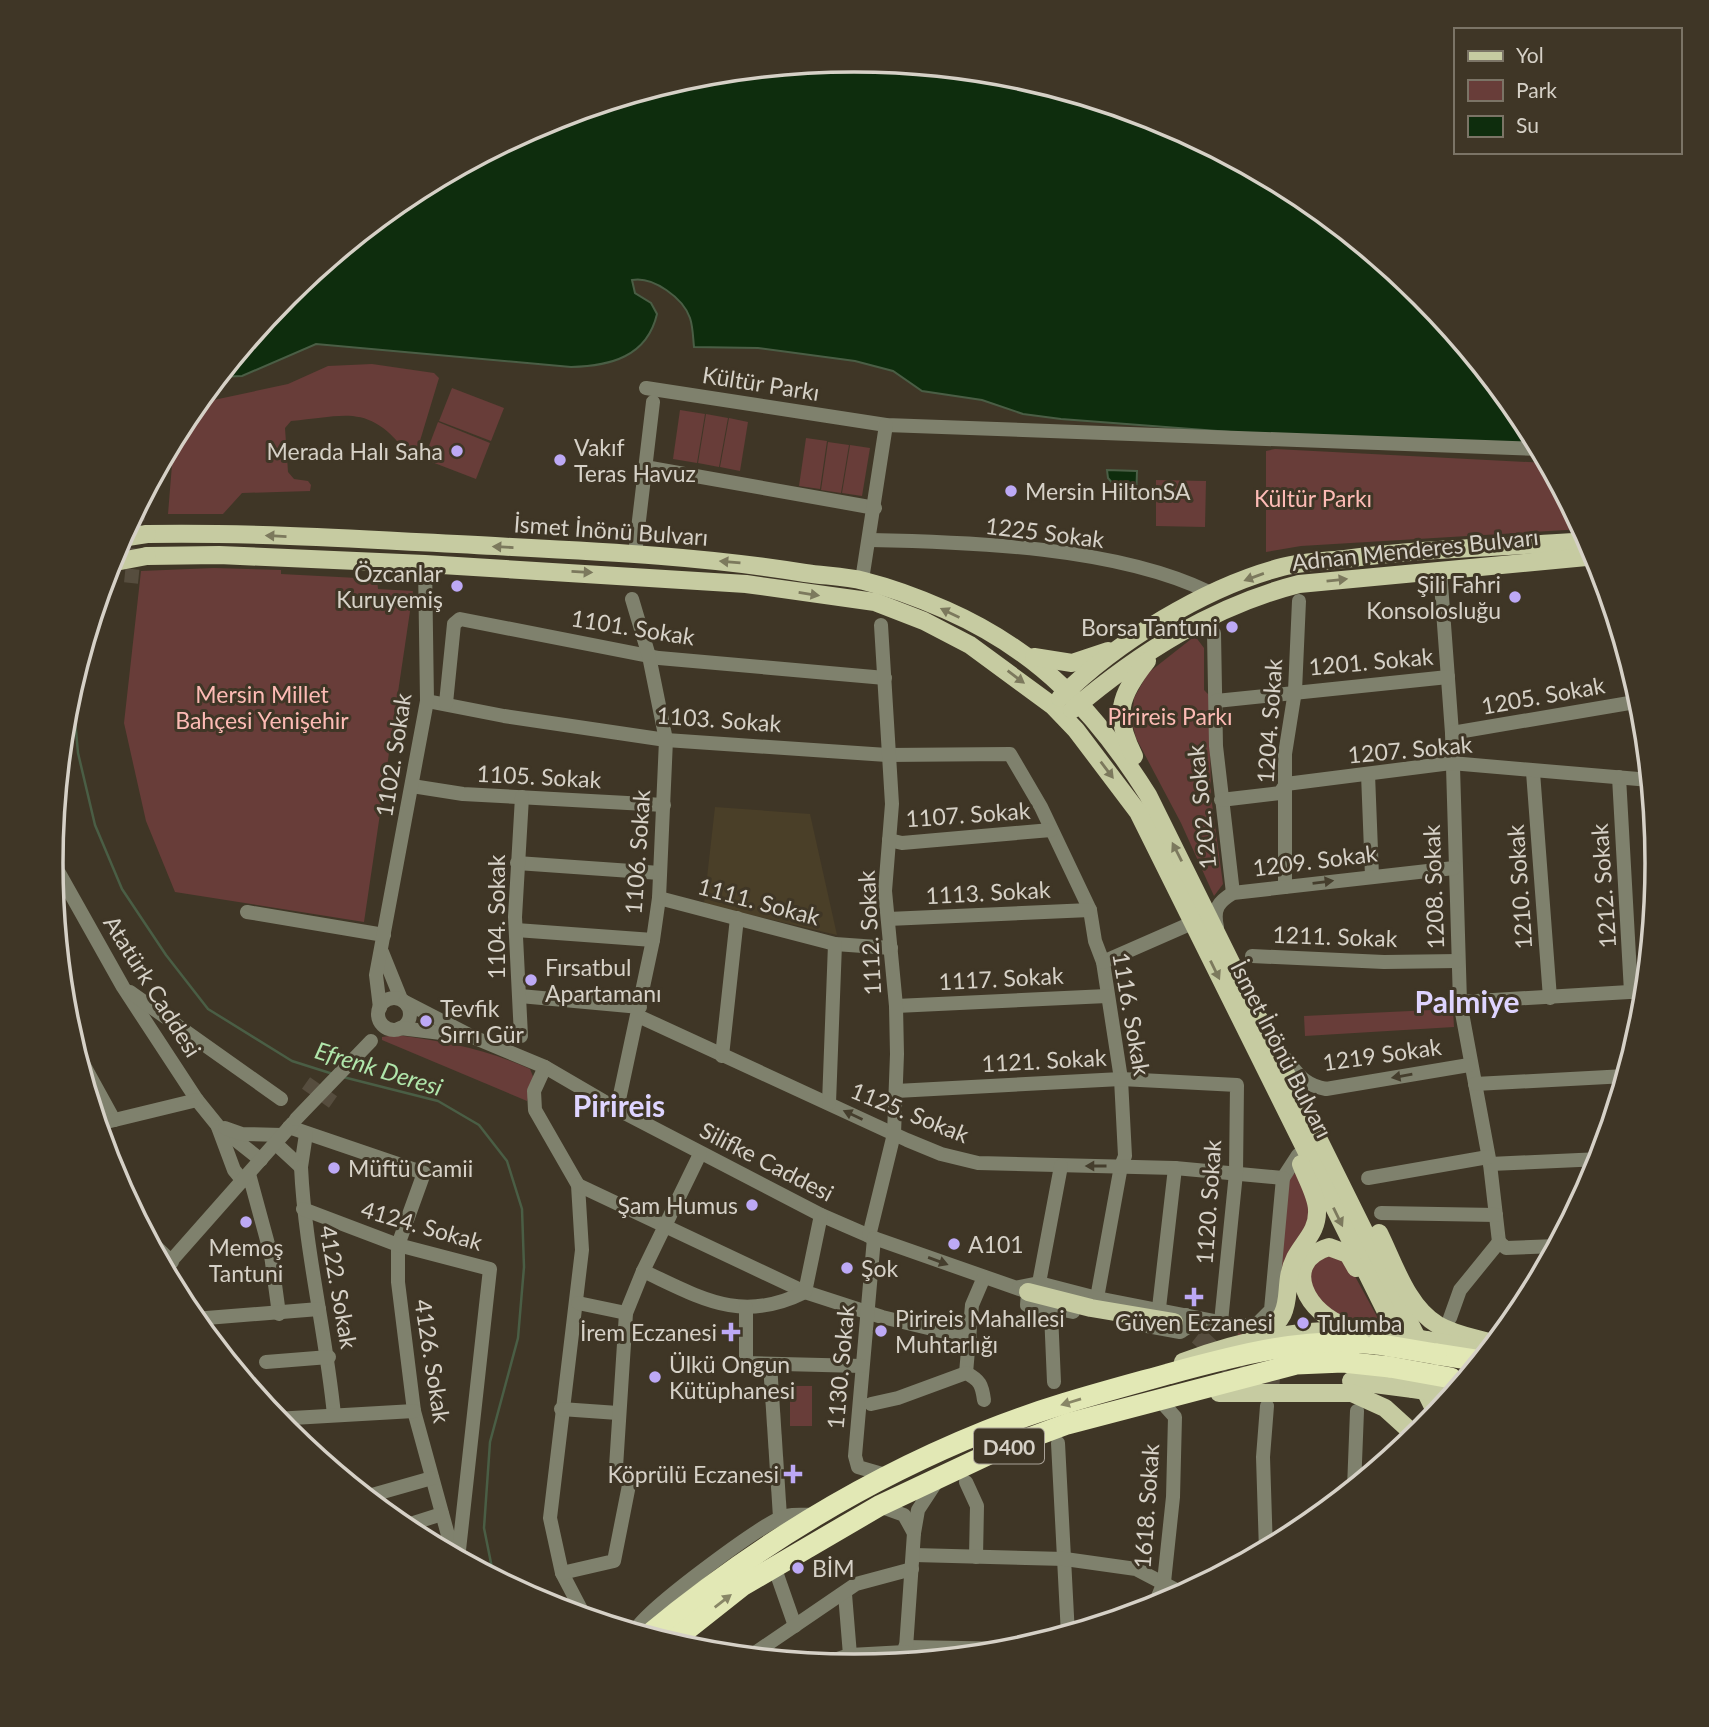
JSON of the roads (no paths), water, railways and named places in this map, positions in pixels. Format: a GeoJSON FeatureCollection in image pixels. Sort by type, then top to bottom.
{"type":"FeatureCollection","features":[{"type":"Feature","properties":{"kind":"highway","name":"D400"},"geometry":{"type":"LineString","coordinates":[[643,1626],[820,1515],[889,1476],[986,1431],[1114,1389],[1294,1343],[1372,1335],[1471,1358]]}},
{"type":"Feature","properties":{"kind":"highway","name":"D400"},"geometry":{"type":"LineString","coordinates":[[680,1635],[774,1566],[879,1506],[941,1476],[1067,1424],[1296,1364],[1343,1362],[1448,1387]]}},
{"type":"Feature","properties":{"kind":"main road","name":"İsmet İnönü Bulvarı"},"geometry":{"type":"LineString","coordinates":[[135,536],[213,533],[433,543],[635,554],[750,564],[862,580],[947,610],[990,635],[1075,696],[1120,750],[1148,795],[1276,1049],[1286,1074],[1452,1383]]}},
{"type":"Feature","properties":{"kind":"main road","name":"Adnan Menderes Bulvarı"},"geometry":{"type":"LineString","coordinates":[[1059,711],[1140,635],[1209,592],[1283,566],[1384,554],[1577,542]]}},
{"type":"Feature","properties":{"kind":"main road"},"geometry":{"type":"LineString","coordinates":[[425,564],[433,543]]}},
{"type":"Feature","properties":{"kind":"main road","name":"İsmet İnönü Bulvarı"},"geometry":{"type":"LineString","coordinates":[[123,560],[147,556],[219,555],[425,564],[747,584],[875,602],[923,621],[970,645],[1059,711],[1138,812],[1432,1404]]}},
{"type":"Feature","properties":{"kind":"main road","name":"Adnan Menderes Bulvarı"},"geometry":{"type":"LineString","coordinates":[[1075,696],[1162,642],[1236,603],[1272,590],[1299,584],[1584,557]]}},
{"type":"Feature","properties":{"kind":"main road"},"geometry":{"type":"LineString","coordinates":[[990,635],[1035,658],[1063,664],[1091,659],[1140,635]]}},
{"type":"Feature","properties":{"kind":"main road"},"geometry":{"type":"LineString","coordinates":[[1148,795],[1142,771],[1125,737],[1121,712],[1128,686],[1162,642]]}},
{"type":"Feature","properties":{"kind":"main road"},"geometry":{"type":"LineString","coordinates":[[1286,1074],[1352,1181],[1413,1301],[1437,1324],[1485,1341]]}},
{"type":"Feature","properties":{"kind":"main road"},"geometry":{"type":"LineString","coordinates":[[1251,1340],[1266,1332],[1282,1315],[1288,1301],[1294,1260],[1316,1225],[1318,1208],[1298,1155],[1293,1126]]}},
{"type":"Feature","properties":{"kind":"main road"},"geometry":{"type":"LineString","coordinates":[[1372,1335],[1337,1323],[1314,1308],[1302,1281],[1308,1261],[1329,1247],[1348,1254],[1382,1305]]}},
{"type":"Feature","properties":{"kind":"main road"},"geometry":{"type":"LineString","coordinates":[[1026,1288],[1091,1308],[1180,1318]]}},
{"type":"Feature","properties":{"kind":"main road"},"geometry":{"type":"LineString","coordinates":[[1114,1389],[1209,1352],[1251,1340],[1325,1329],[1372,1335]]}},
{"type":"Feature","properties":{"kind":"main road"},"geometry":{"type":"LineString","coordinates":[[1431,1347],[1478,1350]]}},
{"type":"Feature","properties":{"kind":"main road"},"geometry":{"type":"LineString","coordinates":[[1067,1424],[1166,1407],[1294,1374],[1350,1372],[1448,1387]]}},
{"type":"Feature","properties":{"kind":"main road"},"geometry":{"type":"LineString","coordinates":[[1282,1385],[1401,1378]]}},
{"type":"Feature","properties":{"kind":"main road"},"geometry":{"type":"LineString","coordinates":[[1351,1381],[1377,1393],[1404,1410],[1415,1421]]}},
{"type":"Feature","properties":{"kind":"main road"},"geometry":{"type":"LineString","coordinates":[[1219,1393],[1352,1393],[1385,1408],[1408,1429]]}},
{"type":"Feature","properties":{"kind":"street","name":"Kültür Parkı"},"geometry":{"type":"LineString","coordinates":[[645,467],[649,395],[886,425],[1528,449]]}},
{"type":"Feature","properties":{"kind":"street"},"geometry":{"type":"LineString","coordinates":[[862,580],[886,425]]}},
{"type":"Feature","properties":{"kind":"street"},"geometry":{"type":"LineString","coordinates":[[635,554],[645,467],[875,508]]}},
{"type":"Feature","properties":{"kind":"street","name":"1225 Sokak"},"geometry":{"type":"LineString","coordinates":[[870,540],[930,541],[1074,555],[1178,577],[1209,592]]}},
{"type":"Feature","properties":{"kind":"street","name":"1102. Sokak"},"geometry":{"type":"LineString","coordinates":[[379,1013],[376,975],[427,701],[425,564]]}},
{"type":"Feature","properties":{"kind":"street","name":"1208. Sokak"},"geometry":{"type":"LineString","coordinates":[[1440,570],[1452,733],[1460,1002],[1469,1065],[1490,1160],[1499,1242]]}},
{"type":"Feature","properties":{"kind":"street","name":"1106. Sokak"},"geometry":{"type":"LineString","coordinates":[[617,1109],[639,1011],[659,898],[666,740],[649,656],[632,599]]}},
{"type":"Feature","properties":{"kind":"street","name":"1204. Sokak"},"geometry":{"type":"LineString","coordinates":[[1285,887],[1284,754],[1296,691],[1299,601]]}},
{"type":"Feature","properties":{"kind":"street","name":"1101. Sokak"},"geometry":{"type":"LineString","coordinates":[[446,703],[454,624],[460,620],[649,656],[886,678]]}},
{"type":"Feature","properties":{"kind":"street","name":"1112. Sokak"},"geometry":{"type":"LineString","coordinates":[[872,1237],[894,1134],[896,1091],[896,1006],[886,891],[892,804],[881,625]]}},
{"type":"Feature","properties":{"kind":"street","name":"1202. Sokak"},"geometry":{"type":"LineString","coordinates":[[1214,633],[1220,800],[1233,893]]}},
{"type":"Feature","properties":{"kind":"street","name":"1201. Sokak"},"geometry":{"type":"LineString","coordinates":[[1216,701],[1448,677]]}},
{"type":"Feature","properties":{"kind":"street","name":"1103. Sokak"},"geometry":{"type":"LineString","coordinates":[[427,701],[504,716],[666,740],[887,755],[1010,754]]}},
{"type":"Feature","properties":{"kind":"street","name":"1205. Sokak"},"geometry":{"type":"LineString","coordinates":[[1452,733],[1630,703]]}},
{"type":"Feature","properties":{"kind":"street","name":"1116. Sokak"},"geometry":{"type":"LineString","coordinates":[[1010,754],[1090,910],[1095,941],[1103,962],[1121,1079],[1125,1156],[1097,1298]]}},
{"type":"Feature","properties":{"kind":"street","name":"1207. Sokak"},"geometry":{"type":"LineString","coordinates":[[1220,800],[1280,793],[1286,784],[1451,764],[1641,779]]}},
{"type":"Feature","properties":{"kind":"street","name":"1210. Sokak"},"geometry":{"type":"LineString","coordinates":[[1533,772],[1550,998]]}},
{"type":"Feature","properties":{"kind":"street"},"geometry":{"type":"LineString","coordinates":[[1368,774],[1372,876]]}},
{"type":"Feature","properties":{"kind":"street","name":"1212. Sokak"},"geometry":{"type":"LineString","coordinates":[[1619,777],[1637,980]]}},
{"type":"Feature","properties":{"kind":"street","name":"1105. Sokak"},"geometry":{"type":"LineString","coordinates":[[412,786],[522,797],[664,805]]}},
{"type":"Feature","properties":{"kind":"street","name":"1104. Sokak"},"geometry":{"type":"LineString","coordinates":[[522,797],[516,930],[522,1036]]}},
{"type":"Feature","properties":{"kind":"street","name":"1107. Sokak"},"geometry":{"type":"LineString","coordinates":[[889,840],[902,844],[1051,830]]}},
{"type":"Feature","properties":{"kind":"street"},"geometry":{"type":"LineString","coordinates":[[517,863],[660,873]]}},
{"type":"Feature","properties":{"kind":"street","name":"1209. Sokak"},"geometry":{"type":"LineString","coordinates":[[1219,935],[1216,908],[1221,900],[1233,893],[1454,868]]}},
{"type":"Feature","properties":{"kind":"street","name":"Atatürk Caddesi"},"geometry":{"type":"LineString","coordinates":[[64,883],[123,987],[197,1100],[218,1126],[261,1160]]}},
{"type":"Feature","properties":{"kind":"street","name":"1111. Sokak"},"geometry":{"type":"LineString","coordinates":[[659,898],[835,944],[891,948]]}},
{"type":"Feature","properties":{"kind":"street","name":"1113. Sokak"},"geometry":{"type":"LineString","coordinates":[[888,919],[1090,910]]}},
{"type":"Feature","properties":{"kind":"street"},"geometry":{"type":"LineString","coordinates":[[247,912],[384,935]]}},
{"type":"Feature","properties":{"kind":"street"},"geometry":{"type":"LineString","coordinates":[[722,1056],[737,918]]}},
{"type":"Feature","properties":{"kind":"street"},"geometry":{"type":"LineString","coordinates":[[1103,962],[1192,923]]}},
{"type":"Feature","properties":{"kind":"street"},"geometry":{"type":"LineString","coordinates":[[516,930],[653,940]]}},
{"type":"Feature","properties":{"kind":"street"},"geometry":{"type":"LineString","coordinates":[[829,1103],[835,944]]}},
{"type":"Feature","properties":{"kind":"street"},"geometry":{"type":"LineString","coordinates":[[171,1262],[286,1131],[371,1041],[407,1023],[410,1014],[381,950]]}},
{"type":"Feature","properties":{"kind":"street","name":"1211. Sokak"},"geometry":{"type":"LineString","coordinates":[[1252,957],[1384,962],[1458,961]]}},
{"type":"Feature","properties":{"kind":"street"},"geometry":{"type":"LineString","coordinates":[[123,987],[281,1099]]}},
{"type":"Feature","properties":{"kind":"street"},"geometry":{"type":"LineString","coordinates":[[1460,1002],[1635,992]]}},
{"type":"Feature","properties":{"kind":"street"},"geometry":{"type":"LineString","coordinates":[[520,996],[639,1011]]}},
{"type":"Feature","properties":{"kind":"street","name":"1117. Sokak"},"geometry":{"type":"LineString","coordinates":[[896,1006],[1107,996]]}},
{"type":"Feature","properties":{"kind":"street"},"geometry":{"type":"LineString","coordinates":[[371,1041],[379,1013],[386,1000],[403,1001],[473,1037]]}},
{"type":"Feature","properties":{"kind":"street","name":"1125. Sokak"},"geometry":{"type":"LineString","coordinates":[[639,1011],[722,1056],[941,1154],[978,1163],[1175,1168],[1283,1178]]}},
{"type":"Feature","properties":{"kind":"street"},"geometry":{"type":"LineString","coordinates":[[379,1013],[383,1025],[397,1029],[473,1037]]}},
{"type":"Feature","properties":{"kind":"street","name":"Silifke Caddesi"},"geometry":{"type":"LineString","coordinates":[[473,1037],[545,1067],[700,1154],[821,1215],[872,1237],[984,1278],[1026,1288],[1159,1308],[1180,1318],[1252,1326],[1262,1321],[1271,1310],[1283,1178]]}},
{"type":"Feature","properties":{"kind":"street","name":"1219 Sokak"},"geometry":{"type":"LineString","coordinates":[[1276,1049],[1296,1075],[1310,1086],[1326,1089],[1469,1065]]}},
{"type":"Feature","properties":{"kind":"street"},"geometry":{"type":"LineString","coordinates":[[545,1067],[534,1091],[535,1110],[579,1185],[582,1250],[578,1303],[561,1409],[550,1518],[562,1573],[578,1605]]}},
{"type":"Feature","properties":{"kind":"street"},"geometry":{"type":"LineString","coordinates":[[1475,1084],[1616,1077]]}},
{"type":"Feature","properties":{"kind":"street","name":"1121. Sokak"},"geometry":{"type":"LineString","coordinates":[[896,1091],[1121,1079],[1237,1085]]}},
{"type":"Feature","properties":{"kind":"street","name":"1120. Sokak"},"geometry":{"type":"LineString","coordinates":[[1221,1321],[1236,1173],[1237,1085]]}},
{"type":"Feature","properties":{"kind":"street"},"geometry":{"type":"LineString","coordinates":[[95,1086],[114,1120]]}},
{"type":"Feature","properties":{"kind":"street"},"geometry":{"type":"LineString","coordinates":[[106,1122],[197,1100]]}},
{"type":"Feature","properties":{"kind":"street"},"geometry":{"type":"LineString","coordinates":[[218,1126],[242,1134],[286,1131],[306,1134]]}},
{"type":"Feature","properties":{"kind":"street","name":"Atatürk Caddesi"},"geometry":{"type":"LineString","coordinates":[[218,1126],[234,1170],[246,1178],[271,1255],[279,1314]]}},
{"type":"Feature","properties":{"kind":"street"},"geometry":{"type":"LineString","coordinates":[[286,1131],[301,1167]]}},
{"type":"Feature","properties":{"kind":"street","name":"4122. Sokak"},"geometry":{"type":"LineString","coordinates":[[306,1134],[301,1167],[303,1209],[328,1357],[334,1415]]}},
{"type":"Feature","properties":{"kind":"street","name":"4126. Sokak"},"geometry":{"type":"LineString","coordinates":[[306,1134],[424,1173],[398,1245],[405,1348],[414,1411],[452,1545]]}},
{"type":"Feature","properties":{"kind":"street"},"geometry":{"type":"LineString","coordinates":[[562,1573],[614,1561],[629,1480],[615,1467],[626,1313],[643,1271],[700,1154]]}},
{"type":"Feature","properties":{"kind":"street"},"geometry":{"type":"LineString","coordinates":[[1283,1178],[1298,1155]]}},
{"type":"Feature","properties":{"kind":"street"},"geometry":{"type":"LineString","coordinates":[[1368,1178],[1490,1160],[1589,1159]]}},
{"type":"Feature","properties":{"kind":"street"},"geometry":{"type":"LineString","coordinates":[[1054,1382],[1051,1313],[1027,1305],[1026,1288],[1061,1166]]}},
{"type":"Feature","properties":{"kind":"street"},"geometry":{"type":"LineString","coordinates":[[1159,1308],[1175,1168]]}},
{"type":"Feature","properties":{"kind":"street"},"geometry":{"type":"LineString","coordinates":[[579,1185],[805,1292],[875,1314],[970,1338]]}},
{"type":"Feature","properties":{"kind":"street","name":"4124. Sokak"},"geometry":{"type":"LineString","coordinates":[[303,1209],[398,1245],[490,1269],[457,1548]]}},
{"type":"Feature","properties":{"kind":"street"},"geometry":{"type":"LineString","coordinates":[[1381,1213],[1496,1215]]}},
{"type":"Feature","properties":{"kind":"street"},"geometry":{"type":"LineString","coordinates":[[805,1292],[821,1215]]}},
{"type":"Feature","properties":{"kind":"street","name":"1130. Sokak"},"geometry":{"type":"LineString","coordinates":[[872,1237],[875,1314],[862,1366],[855,1456],[858,1467],[889,1476]]}},
{"type":"Feature","properties":{"kind":"street"},"geometry":{"type":"LineString","coordinates":[[1450,1318],[1461,1290],[1499,1242],[1506,1248],[1547,1246]]}},
{"type":"Feature","properties":{"kind":"street"},"geometry":{"type":"LineString","coordinates":[[643,1271],[716,1305],[746,1307],[785,1302],[805,1292]]}},
{"type":"Feature","properties":{"kind":"street"},"geometry":{"type":"LineString","coordinates":[[966,1373],[972,1305],[984,1278]]}},
{"type":"Feature","properties":{"kind":"street"},"geometry":{"type":"LineString","coordinates":[[578,1303],[626,1313]]}},
{"type":"Feature","properties":{"kind":"street"},"geometry":{"type":"LineString","coordinates":[[746,1307],[746,1363],[862,1366]]}},
{"type":"Feature","properties":{"kind":"street"},"geometry":{"type":"LineString","coordinates":[[207,1318],[319,1309]]}},
{"type":"Feature","properties":{"kind":"street"},"geometry":{"type":"LineString","coordinates":[[266,1362],[328,1357]]}},
{"type":"Feature","properties":{"kind":"street"},"geometry":{"type":"LineString","coordinates":[[770,1364],[780,1517]]}},
{"type":"Feature","properties":{"kind":"street"},"geometry":{"type":"LineString","coordinates":[[871,1404],[898,1398],[966,1373],[978,1379],[984,1400]]}},
{"type":"Feature","properties":{"kind":"street"},"geometry":{"type":"LineString","coordinates":[[1266,1539],[1263,1457],[1267,1406]]}},
{"type":"Feature","properties":{"kind":"street","name":"1618. Sokak"},"geometry":{"type":"LineString","coordinates":[[1159,1594],[1164,1582],[1172,1497],[1175,1417],[1166,1407]]}},
{"type":"Feature","properties":{"kind":"street"},"geometry":{"type":"LineString","coordinates":[[561,1409],[618,1413]]}},
{"type":"Feature","properties":{"kind":"street"},"geometry":{"type":"LineString","coordinates":[[290,1418],[414,1411]]}},
{"type":"Feature","properties":{"kind":"street"},"geometry":{"type":"LineString","coordinates":[[1354,1476],[1357,1411]]}},
{"type":"Feature","properties":{"kind":"street"},"geometry":{"type":"LineString","coordinates":[[1058,1443],[1068,1625]]}},
{"type":"Feature","properties":{"kind":"street"},"geometry":{"type":"LineString","coordinates":[[905,1653],[914,1533],[922,1502],[941,1476]]}},
{"type":"Feature","properties":{"kind":"street"},"geometry":{"type":"LineString","coordinates":[[377,1494],[432,1478]]}},
{"type":"Feature","properties":{"kind":"street"},"geometry":{"type":"LineString","coordinates":[[966,1482],[977,1506],[976,1558]]}},
{"type":"Feature","properties":{"kind":"street"},"geometry":{"type":"LineString","coordinates":[[879,1506],[904,1515],[914,1533]]}},
{"type":"Feature","properties":{"kind":"street"},"geometry":{"type":"LineString","coordinates":[[416,1522],[442,1514]]}},
{"type":"Feature","properties":{"kind":"street"},"geometry":{"type":"LineString","coordinates":[[640,1625],[679,1589],[780,1517],[820,1515]]}},
{"type":"Feature","properties":{"kind":"street"},"geometry":{"type":"LineString","coordinates":[[761,1649],[856,1584],[913,1562],[976,1558],[1065,1559],[1136,1569],[1175,1587]]}},
{"type":"Feature","properties":{"kind":"street"},"geometry":{"type":"LineString","coordinates":[[774,1566],[795,1626]]}},
{"type":"Feature","properties":{"kind":"street"},"geometry":{"type":"LineString","coordinates":[[845,1594],[850,1655]]}},
{"type":"Feature","properties":{"kind":"water"},"geometry":{"type":"Polygon","coordinates":[[[803,74],[906,74],[1009,87],[1109,114],[1157,132],[1250,178],[1294,205],[1336,236],[1376,268],[1414,304],[1450,342],[1482,382],[1525,444],[1244,433],[1023,414],[982,400],[922,391],[893,371],[855,361],[758,348],[694,347],[690,318],[681,303],[658,285],[640,280],[632,280],[635,293],[651,303],[657,314],[652,329],[636,349],[613,361],[571,367],[316,344],[242,376],[231,376],[259,342],[333,268],[373,236],[415,205],[459,178],[552,132],[600,114],[700,87],[803,74]]]}},
{"type":"Feature","properties":{"kind":"water"},"geometry":{"type":"Polygon","coordinates":[[[1107,470],[1137,471],[1136,501],[1128,501],[1108,478],[1107,470]]]}},
{"type":"Feature","properties":{"kind":"waterway","name":"Efrenk Deresi"},"geometry":{"type":"LineString","coordinates":[[75,725],[78,753],[95,825],[122,889],[166,955],[208,1009],[292,1061],[333,1074]]}},
{"type":"Feature","properties":{"kind":"waterway","name":"Efrenk Deresi"},"geometry":{"type":"LineString","coordinates":[[343,1077],[438,1101],[479,1125],[507,1161],[522,1209],[524,1267],[518,1338],[490,1442],[484,1528],[492,1566]]}},
{"type":"Feature","properties":{"kind":"tunnel"},"geometry":{"type":"LineString","coordinates":[[131,583],[136,532]]}},
{"type":"Feature","properties":{"kind":"tunnel"},"geometry":{"type":"LineString","coordinates":[[306,1083],[333,1102]]}},
{"type":"Feature","properties":{"kind":"tunnel"},"geometry":{"type":"LineString","coordinates":[[1174,1322],[1202,1339],[1222,1360],[1246,1377],[1282,1385]]}},
{"type":"Feature","properties":{"kind":"place","name":"Merada Halı Saha"},"geometry":{"type":"Point","coordinates":[457,451]}},
{"type":"Feature","properties":{"kind":"place","name":"Vakıf Teras Havuz"},"geometry":{"type":"Point","coordinates":[560,460]}},
{"type":"Feature","properties":{"kind":"place","name":"Mersin HiltonSA"},"geometry":{"type":"Point","coordinates":[1011,491]}},
{"type":"Feature","properties":{"kind":"place","name":"Özcanlar Kuruyemiş"},"geometry":{"type":"Point","coordinates":[457,586]}},
{"type":"Feature","properties":{"kind":"place","name":"Şili Fahri Konsolosluğu"},"geometry":{"type":"Point","coordinates":[1515,597]}},
{"type":"Feature","properties":{"kind":"place","name":"Borsa Tantuni"},"geometry":{"type":"Point","coordinates":[1232,627]}},
{"type":"Feature","properties":{"kind":"place","name":"Fırsatbul Apartamanı"},"geometry":{"type":"Point","coordinates":[531,980]}},
{"type":"Feature","properties":{"kind":"place","name":"Tevfik Sırrı Gür"},"geometry":{"type":"Point","coordinates":[426,1021]}},
{"type":"Feature","properties":{"kind":"place","name":"Müftü Camii"},"geometry":{"type":"Point","coordinates":[334,1168]}},
{"type":"Feature","properties":{"kind":"place","name":"Şam Humus"},"geometry":{"type":"Point","coordinates":[752,1205]}},
{"type":"Feature","properties":{"kind":"place","name":"Memoş Tantuni"},"geometry":{"type":"Point","coordinates":[246,1222]}},
{"type":"Feature","properties":{"kind":"place","name":"A101"},"geometry":{"type":"Point","coordinates":[954,1244]}},
{"type":"Feature","properties":{"kind":"place","name":"Şok"},"geometry":{"type":"Point","coordinates":[847,1268]}},
{"type":"Feature","properties":{"kind":"place","name":"Güven Eczanesi"},"geometry":{"type":"Point","coordinates":[1194,1297]}},
{"type":"Feature","properties":{"kind":"place","name":"Tulumba"},"geometry":{"type":"Point","coordinates":[1303,1323]}},
{"type":"Feature","properties":{"kind":"place","name":"Pirireis Mahallesi Muhtarlığı"},"geometry":{"type":"Point","coordinates":[881,1331]}},
{"type":"Feature","properties":{"kind":"place","name":"İrem Eczanesi"},"geometry":{"type":"Point","coordinates":[731,1332]}},
{"type":"Feature","properties":{"kind":"place","name":"Ülkü Ongun Kütüphanesi"},"geometry":{"type":"Point","coordinates":[655,1377]}},
{"type":"Feature","properties":{"kind":"place","name":"Köprülü Eczanesi"},"geometry":{"type":"Point","coordinates":[793,1474]}},
{"type":"Feature","properties":{"kind":"place","name":"BİM"},"geometry":{"type":"Point","coordinates":[798,1568]}},
{"type":"Feature","properties":{"kind":"district","name":"Palmiye"},"geometry":{"type":"Point","coordinates":[1467,1001]}},
{"type":"Feature","properties":{"kind":"district","name":"Pirireis"},"geometry":{"type":"Point","coordinates":[619,1105]}},
{"type":"Feature","properties":{"kind":"park label","name":"Mersin Millet Bahçesi Yenişehir"},"geometry":{"type":"Point","coordinates":[262,707]}},
{"type":"Feature","properties":{"kind":"park label","name":"Pirireis Parkı"},"geometry":{"type":"Point","coordinates":[1170,716]}}]}
